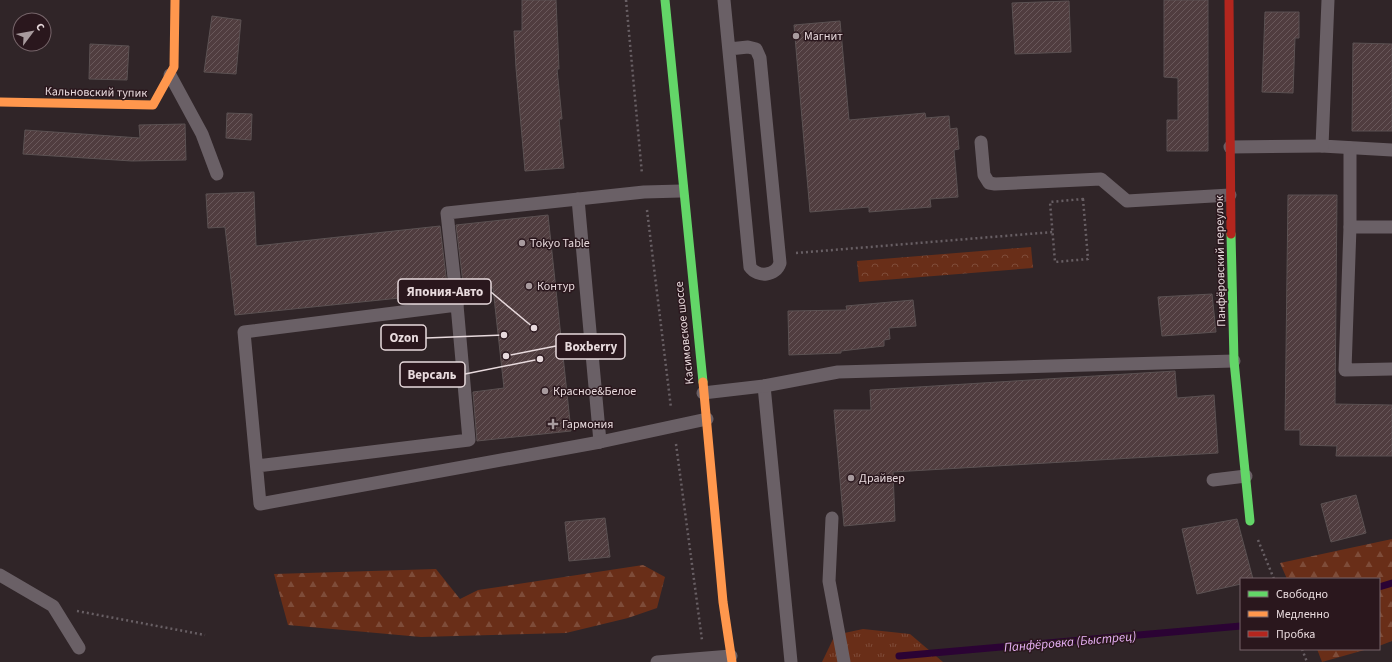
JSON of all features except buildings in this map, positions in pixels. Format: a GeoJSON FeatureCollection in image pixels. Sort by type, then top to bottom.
{"type":"FeatureCollection","features":[{"type":"Feature","properties":{"kind":"street","name":"Кальновский тупик"},"geometry":{"type":"LineString","coordinates":[[0,102],[153,105],[174,67],[174,0]]}},
{"type":"Feature","properties":{"kind":"street","name":"Касимовское шоссе"},"geometry":{"type":"LineString","coordinates":[[665,0],[681,191],[707,419],[721,585],[732,659]]}},
{"type":"Feature","properties":{"kind":"street","name":"Панфёровский переулок"},"geometry":{"type":"LineString","coordinates":[[1229,0],[1230,195],[1234,361],[1250,521]]}},
{"type":"Feature","properties":{"kind":"lane"},"geometry":{"type":"LineString","coordinates":[[724,0],[750,267],[753,272],[760,274],[772,273],[778,269],[780,263],[760,58],[756,49],[748,47],[729,49]]}},
{"type":"Feature","properties":{"kind":"lane"},"geometry":{"type":"LineString","coordinates":[[1322,146],[1328,0]]}},
{"type":"Feature","properties":{"kind":"lane"},"geometry":{"type":"LineString","coordinates":[[170,75],[202,134],[217,174]]}},
{"type":"Feature","properties":{"kind":"lane"},"geometry":{"type":"LineString","coordinates":[[981,142],[984,176],[989,183],[995,184],[1101,179],[1127,201],[1230,195]]}},
{"type":"Feature","properties":{"kind":"lane"},"geometry":{"type":"LineString","coordinates":[[1230,147],[1322,146],[1392,150]]}},
{"type":"Feature","properties":{"kind":"lane"},"geometry":{"type":"LineString","coordinates":[[1350,148],[1350,227],[1345,370],[1392,369]]}},
{"type":"Feature","properties":{"kind":"lane"},"geometry":{"type":"LineString","coordinates":[[257,466],[469,440],[447,213],[644,192],[681,191]]}},
{"type":"Feature","properties":{"kind":"lane"},"geometry":{"type":"LineString","coordinates":[[578,199],[600,442]]}},
{"type":"Feature","properties":{"kind":"lane"},"geometry":{"type":"LineString","coordinates":[[1350,227],[1392,227]]}},
{"type":"Feature","properties":{"kind":"lane"},"geometry":{"type":"LineString","coordinates":[[457,306],[244,332],[260,504],[267,504],[600,442],[707,419]]}},
{"type":"Feature","properties":{"kind":"lane"},"geometry":{"type":"LineString","coordinates":[[703,393],[764,386],[838,372],[1234,361]]}},
{"type":"Feature","properties":{"kind":"lane"},"geometry":{"type":"LineString","coordinates":[[764,386],[791,662]]}},
{"type":"Feature","properties":{"kind":"lane"},"geometry":{"type":"LineString","coordinates":[[1213,480],[1246,476]]}},
{"type":"Feature","properties":{"kind":"lane"},"geometry":{"type":"LineString","coordinates":[[832,518],[829,582],[844,662]]}},
{"type":"Feature","properties":{"kind":"lane"},"geometry":{"type":"LineString","coordinates":[[0,575],[53,606],[79,648]]}},
{"type":"Feature","properties":{"kind":"lane"},"geometry":{"type":"LineString","coordinates":[[657,662],[704,658],[732,659]]}},
{"type":"Feature","properties":{"kind":"path"},"geometry":{"type":"LineString","coordinates":[[626,0],[644,192],[704,658]]}},
{"type":"Feature","properties":{"kind":"path"},"geometry":{"type":"LineString","coordinates":[[1083,199],[1088,259],[1055,262],[1053,232],[1050,202],[1083,199]]}},
{"type":"Feature","properties":{"kind":"path"},"geometry":{"type":"LineString","coordinates":[[813,252],[1053,232]]}},
{"type":"Feature","properties":{"kind":"path"},"geometry":{"type":"LineString","coordinates":[[1250,521],[1274,578]]}},
{"type":"Feature","properties":{"kind":"path"},"geometry":{"type":"LineString","coordinates":[[53,606],[205,635]]}},
{"type":"Feature","properties":{"kind":"path"},"geometry":{"type":"LineString","coordinates":[[1302,650],[1307,662]]}},
{"type":"Feature","properties":{"kind":"green space"},"geometry":{"type":"Polygon","coordinates":[[[1031,247],[1033,268],[859,282],[857,261],[1031,247]]]}},
{"type":"Feature","properties":{"kind":"green space"},"geometry":{"type":"Polygon","coordinates":[[[1392,539],[1392,641],[1380,646],[1380,578],[1287,578],[1280,563],[1392,539]]]}},
{"type":"Feature","properties":{"kind":"green space"},"geometry":{"type":"Polygon","coordinates":[[[643,565],[665,577],[657,608],[628,618],[566,633],[421,637],[288,625],[274,574],[436,569],[460,599],[478,590],[643,565]]]}},
{"type":"Feature","properties":{"kind":"green space"},"geometry":{"type":"Polygon","coordinates":[[[863,629],[910,634],[943,662],[822,662],[835,635],[863,629]]]}},
{"type":"Feature","properties":{"kind":"green space"},"geometry":{"type":"Polygon","coordinates":[[[1317,650],[1364,650],[1322,662],[1317,650]]]}},
{"type":"Feature","properties":{"kind":"waterway","name":"Панфёровка (Быстрец)"},"geometry":{"type":"LineString","coordinates":[[1380,587],[1392,583]]}},
{"type":"Feature","properties":{"kind":"waterway","name":"Панфёровка (Быстрец)"},"geometry":{"type":"LineString","coordinates":[[899,656],[1240,626]]}},
{"type":"Feature","properties":{"kind":"traffic: fast"},"geometry":{"type":"LineString","coordinates":[[665,0],[703,382]]}},
{"type":"Feature","properties":{"kind":"traffic: fast"},"geometry":{"type":"LineString","coordinates":[[1231,234],[1234,361],[1250,521]]}},
{"type":"Feature","properties":{"kind":"traffic: slow"},"geometry":{"type":"LineString","coordinates":[[0,102],[153,105],[174,67],[175,0]]}},
{"type":"Feature","properties":{"kind":"traffic: slow"},"geometry":{"type":"LineString","coordinates":[[703,382],[723,602],[732,662]]}},
{"type":"Feature","properties":{"kind":"traffic: jam"},"geometry":{"type":"LineString","coordinates":[[1229,0],[1231,234]]}},
{"type":"Feature","properties":{"kind":"place","name":"Магнит"},"geometry":{"type":"Point","coordinates":[796,36]}},
{"type":"Feature","properties":{"kind":"place","name":"Tokyo Table"},"geometry":{"type":"Point","coordinates":[522,243]}},
{"type":"Feature","properties":{"kind":"place","name":"Контур"},"geometry":{"type":"Point","coordinates":[529,286]}},
{"type":"Feature","properties":{"kind":"place","name":"Япония-Авто"},"geometry":{"type":"Point","coordinates":[534,328]}},
{"type":"Feature","properties":{"kind":"place","name":"Ozon"},"geometry":{"type":"Point","coordinates":[504,335]}},
{"type":"Feature","properties":{"kind":"place","name":"Boxberry"},"geometry":{"type":"Point","coordinates":[506,356]}},
{"type":"Feature","properties":{"kind":"place","name":"Версаль"},"geometry":{"type":"Point","coordinates":[540,359]}},
{"type":"Feature","properties":{"kind":"place","name":"Красное&Белое"},"geometry":{"type":"Point","coordinates":[545,391]}},
{"type":"Feature","properties":{"kind":"place","name":"Гармония"},"geometry":{"type":"Point","coordinates":[553,424]}},
{"type":"Feature","properties":{"kind":"place","name":"Драйвер"},"geometry":{"type":"Point","coordinates":[851,478]}}]}
